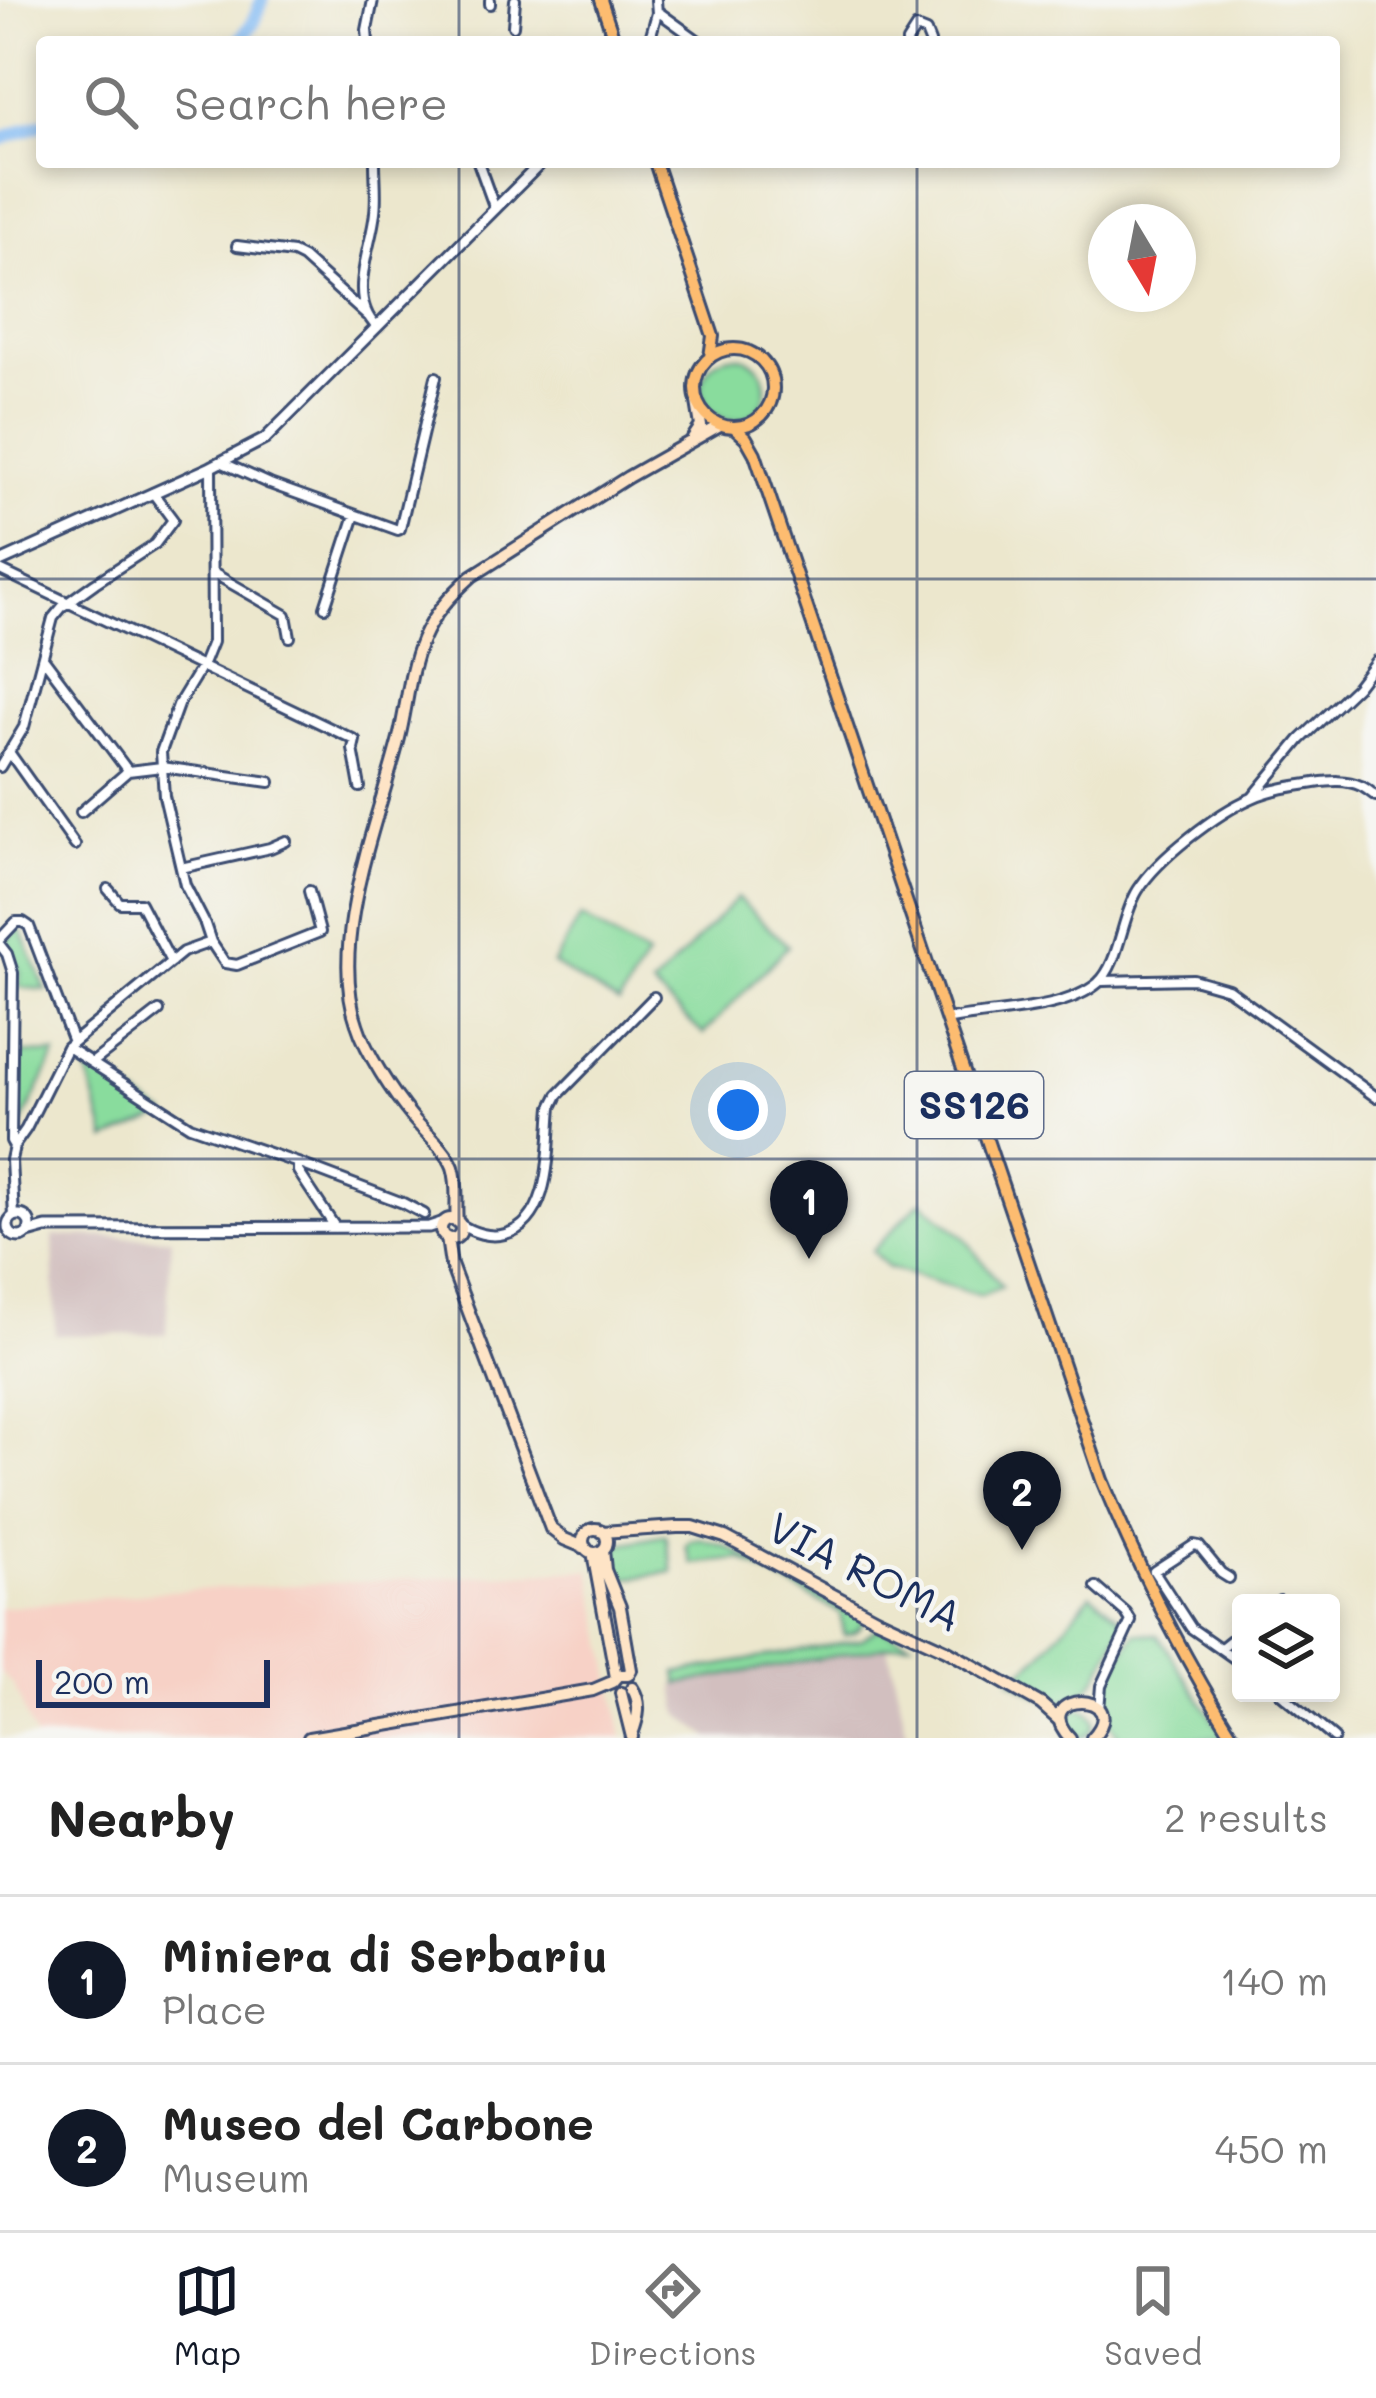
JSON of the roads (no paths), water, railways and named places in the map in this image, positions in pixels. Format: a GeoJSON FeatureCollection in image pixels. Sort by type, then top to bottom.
{"type":"FeatureCollection","features":[{"type":"Feature","properties":{"kind":"main road"},"geometry":{"type":"LineString","coordinates":[[601,0],[614,36]]}},
{"type":"Feature","properties":{"kind":"main road","name":"SS126"},"geometry":{"type":"LineString","coordinates":[[658,168],[713,336],[710,357],[696,377],[697,402],[706,416],[746,438],[755,454],[1102,1480],[1131,1552],[1180,1648],[1234,1738]]}},
{"type":"Feature","properties":{"kind":"main road","name":"SS126"},"geometry":{"type":"LineString","coordinates":[[706,313],[721,341],[755,355],[771,374],[770,404],[754,422],[755,454]]}},
{"type":"Feature","properties":{"kind":"main road"},"geometry":{"type":"LineString","coordinates":[[710,357],[732,349]]}},
{"type":"Feature","properties":{"kind":"main road"},"geometry":{"type":"LineString","coordinates":[[683,447],[698,433],[697,402]]}},
{"type":"Feature","properties":{"kind":"main road"},"geometry":{"type":"LineString","coordinates":[[597,1550],[551,1529],[451,1264],[457,1183],[452,1165],[409,1114],[355,1021],[348,985],[354,908],[419,645],[451,594],[628,477],[727,426],[754,422]]}},
{"type":"Feature","properties":{"kind":"main road","name":"VIA ROMA"},"geometry":{"type":"LineString","coordinates":[[558,1534],[692,1527],[725,1537],[1041,1704],[1070,1738]]}},
{"type":"Feature","properties":{"kind":"main road","name":"VIA ROMA"},"geometry":{"type":"LineString","coordinates":[[597,1550],[651,1528]]}},
{"type":"Feature","properties":{"kind":"main road"},"geometry":{"type":"LineString","coordinates":[[597,1550],[606,1537],[602,1532]]}},
{"type":"Feature","properties":{"kind":"main road"},"geometry":{"type":"LineString","coordinates":[[586,1534],[584,1541],[597,1550],[610,1602],[632,1736]]}},
{"type":"Feature","properties":{"kind":"main road"},"geometry":{"type":"LineString","coordinates":[[309,1738],[621,1684]]}},
{"type":"Feature","properties":{"kind":"main road"},"geometry":{"type":"LineString","coordinates":[[1060,1721],[1064,1708],[1075,1702]]}},
{"type":"Feature","properties":{"kind":"main road"},"geometry":{"type":"LineString","coordinates":[[1041,1704],[1091,1703],[1112,1738]]}},
{"type":"Feature","properties":{"kind":"main road"},"geometry":{"type":"LineString","coordinates":[[1092,1738],[1099,1730],[1100,1716]]}},
{"type":"Feature","properties":{"kind":"street"},"geometry":{"type":"LineString","coordinates":[[368,36],[374,0]]}},
{"type":"Feature","properties":{"kind":"street"},"geometry":{"type":"LineString","coordinates":[[513,26],[514,0]]}},
{"type":"Feature","properties":{"kind":"street"},"geometry":{"type":"LineString","coordinates":[[651,36],[656,0]]}},
{"type":"Feature","properties":{"kind":"street"},"geometry":{"type":"LineString","coordinates":[[657,13],[693,36]]}},
{"type":"Feature","properties":{"kind":"street"},"geometry":{"type":"LineString","coordinates":[[367,316],[362,293],[375,216],[375,168]]}},
{"type":"Feature","properties":{"kind":"street"},"geometry":{"type":"LineString","coordinates":[[480,168],[495,210]]}},
{"type":"Feature","properties":{"kind":"street"},"geometry":{"type":"LineString","coordinates":[[0,566],[265,439],[536,168]]}},
{"type":"Feature","properties":{"kind":"street"},"geometry":{"type":"LineString","coordinates":[[237,246],[303,258],[378,328]]}},
{"type":"Feature","properties":{"kind":"street"},"geometry":{"type":"LineString","coordinates":[[216,465],[398,530],[436,376]]}},
{"type":"Feature","properties":{"kind":"street"},"geometry":{"type":"LineString","coordinates":[[216,465],[212,642],[178,705],[161,752],[164,796],[185,885],[225,962],[237,965],[320,932],[309,891]]}},
{"type":"Feature","properties":{"kind":"street"},"geometry":{"type":"LineString","coordinates":[[0,767],[25,727],[53,618],[154,544],[173,520],[153,493]]}},
{"type":"Feature","properties":{"kind":"street"},"geometry":{"type":"LineString","coordinates":[[325,607],[356,515]]}},
{"type":"Feature","properties":{"kind":"street"},"geometry":{"type":"LineString","coordinates":[[0,566],[355,740],[360,787]]}},
{"type":"Feature","properties":{"kind":"street"},"geometry":{"type":"LineString","coordinates":[[212,572],[286,615],[290,637]]}},
{"type":"Feature","properties":{"kind":"street"},"geometry":{"type":"LineString","coordinates":[[43,657],[128,771]]}},
{"type":"Feature","properties":{"kind":"street"},"geometry":{"type":"LineString","coordinates":[[1252,798],[1376,661]]}},
{"type":"Feature","properties":{"kind":"street"},"geometry":{"type":"LineString","coordinates":[[9,752],[75,845]]}},
{"type":"Feature","properties":{"kind":"street"},"geometry":{"type":"LineString","coordinates":[[81,812],[128,771],[162,767],[270,782]]}},
{"type":"Feature","properties":{"kind":"street"},"geometry":{"type":"LineString","coordinates":[[1100,981],[1114,955],[1129,906],[1150,874],[1228,811],[1252,798],[1337,781],[1360,785],[1376,796]]}},
{"type":"Feature","properties":{"kind":"street"},"geometry":{"type":"LineString","coordinates":[[181,868],[286,841]]}},
{"type":"Feature","properties":{"kind":"street"},"geometry":{"type":"LineString","coordinates":[[108,889],[120,903],[140,903],[171,962]]}},
{"type":"Feature","properties":{"kind":"street"},"geometry":{"type":"LineString","coordinates":[[424,1214],[190,1126],[70,1044],[29,926],[16,922],[0,942],[13,973],[14,1224],[46,1228],[335,1227],[510,1233],[539,1206],[552,1107],[558,1095],[654,998]]}},
{"type":"Feature","properties":{"kind":"street"},"geometry":{"type":"LineString","coordinates":[[14,1146],[70,1044],[183,952],[211,942]]}},
{"type":"Feature","properties":{"kind":"street"},"geometry":{"type":"LineString","coordinates":[[946,1020],[1030,1009],[1080,993],[1100,981],[1193,979],[1228,988],[1376,1096]]}},
{"type":"Feature","properties":{"kind":"street"},"geometry":{"type":"LineString","coordinates":[[92,1063],[159,1011]]}},
{"type":"Feature","properties":{"kind":"street"},"geometry":{"type":"LineString","coordinates":[[0,1131],[26,1129]]}},
{"type":"Feature","properties":{"kind":"street"},"geometry":{"type":"LineString","coordinates":[[298,1163],[298,1172],[335,1227]]}},
{"type":"Feature","properties":{"kind":"street"},"geometry":{"type":"LineString","coordinates":[[1229,1578],[1194,1545],[1154,1571],[1190,1628],[1232,1656]]}},
{"type":"Feature","properties":{"kind":"street"},"geometry":{"type":"LineString","coordinates":[[1096,1587],[1131,1621],[1101,1686],[1100,1716]]}},
{"type":"Feature","properties":{"kind":"street"},"geometry":{"type":"LineString","coordinates":[[1180,1648],[1190,1628]]}},
{"type":"Feature","properties":{"kind":"street"},"geometry":{"type":"LineString","coordinates":[[1221,1648],[1232,1639]]}},
{"type":"Feature","properties":{"kind":"street"},"geometry":{"type":"LineString","coordinates":[[1075,1702],[1101,1686]]}},
{"type":"Feature","properties":{"kind":"street"},"geometry":{"type":"LineString","coordinates":[[1291,1702],[1334,1738]]}},
{"type":"Feature","properties":{"kind":"waterway"},"geometry":{"type":"LineString","coordinates":[[244,36],[262,0]]}},
{"type":"Feature","properties":{"kind":"waterway"},"geometry":{"type":"LineString","coordinates":[[0,139],[36,126]]}},
{"type":"Feature","properties":{"kind":"place","name":"Miniera di Serbariu"},"geometry":{"type":"Point","coordinates":[809,1259]}},
{"type":"Feature","properties":{"kind":"place","name":"Museo del Carbone"},"geometry":{"type":"Point","coordinates":[1022,1550]}}]}
